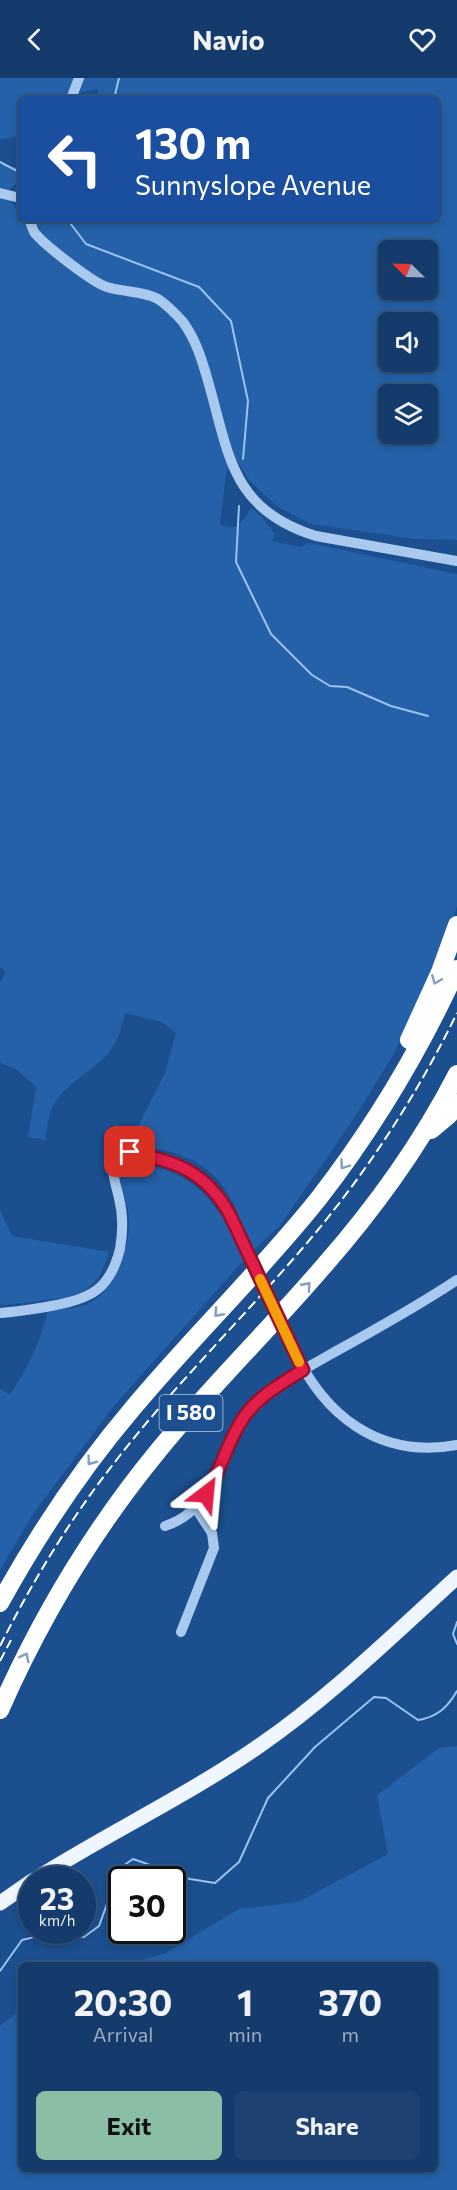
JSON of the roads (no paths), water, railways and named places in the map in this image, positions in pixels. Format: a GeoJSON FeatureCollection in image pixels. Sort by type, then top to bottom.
{"type":"FeatureCollection","features":[{"type":"Feature","properties":{"kind":"highway"},"geometry":{"type":"LineString","coordinates":[[369,1129],[434,985],[457,925]]}},
{"type":"Feature","properties":{"kind":"highway","name":"I 580"},"geometry":{"type":"LineString","coordinates":[[0,1603],[45,1527],[106,1441],[144,1394],[297,1226],[345,1164],[415,1053],[457,969]]}},
{"type":"Feature","properties":{"kind":"highway","name":"I 580"},"geometry":{"type":"LineString","coordinates":[[0,1710],[31,1645],[60,1592],[125,1493],[181,1424],[324,1266],[369,1210],[418,1141],[457,1074]]}},
{"type":"Feature","properties":{"kind":"highway"},"geometry":{"type":"LineString","coordinates":[[418,1141],[449,1115],[457,1103]]}},
{"type":"Feature","properties":{"kind":"main road"},"geometry":{"type":"LineString","coordinates":[[56,1866],[200,1784],[287,1726],[457,1577]]}},
{"type":"Feature","properties":{"kind":"main road"},"geometry":{"type":"LineString","coordinates":[[0,1903],[18,1890]]}},
{"type":"Feature","properties":{"kind":"street"},"geometry":{"type":"LineString","coordinates":[[72,96],[79,78]]}},
{"type":"Feature","properties":{"kind":"street"},"geometry":{"type":"LineString","coordinates":[[0,193],[18,197]]}},
{"type":"Feature","properties":{"kind":"street"},"geometry":{"type":"LineString","coordinates":[[30,222],[34,232],[68,262],[104,287],[156,298],[182,321],[196,344],[205,369],[231,465],[246,490],[269,513],[294,528],[316,536],[457,561]]}},
{"type":"Feature","properties":{"kind":"street"},"geometry":{"type":"LineString","coordinates":[[0,1313],[75,1301],[94,1293],[108,1278],[117,1262],[121,1244],[123,1222],[114,1175],[114,1162],[119,1154],[130,1152],[160,1159],[186,1169],[213,1191],[232,1218],[303,1370],[329,1405],[357,1428],[375,1436],[414,1446],[457,1444]]}},
{"type":"Feature","properties":{"kind":"street"},"geometry":{"type":"LineString","coordinates":[[165,1526],[182,1519],[195,1507],[215,1479],[244,1416],[265,1395],[303,1370],[410,1310],[457,1280]]}},
{"type":"Feature","properties":{"kind":"street"},"geometry":{"type":"LineString","coordinates":[[181,1632],[214,1548],[212,1533],[195,1507]]}},
{"type":"Feature","properties":{"kind":"waterway"},"geometry":{"type":"LineString","coordinates":[[115,96],[119,78]]}},
{"type":"Feature","properties":{"kind":"waterway"},"geometry":{"type":"LineString","coordinates":[[0,162],[18,171]]}},
{"type":"Feature","properties":{"kind":"waterway"},"geometry":{"type":"LineString","coordinates":[[69,222],[86,244],[199,287],[231,321],[248,401],[243,459]]}},
{"type":"Feature","properties":{"kind":"waterway"},"geometry":{"type":"LineString","coordinates":[[239,506],[236,562],[271,634],[312,675],[330,686],[347,687],[391,706],[428,716]]}},
{"type":"Feature","properties":{"kind":"waterway"},"geometry":{"type":"LineString","coordinates":[[457,1622],[453,1634],[457,1644]]}},
{"type":"Feature","properties":{"kind":"waterway"},"geometry":{"type":"LineString","coordinates":[[0,1971],[22,1940],[43,1935],[84,1937],[99,1926],[120,1868],[133,1859],[190,1879],[215,1883],[239,1862],[268,1798],[315,1747],[374,1697],[386,1698],[418,1720],[431,1717],[441,1711],[457,1691]]}},
{"type":"Feature","properties":{"kind":"railway"},"geometry":{"type":"LineString","coordinates":[[0,1646],[54,1549],[101,1480],[141,1429],[312,1237],[353,1185],[409,1101],[457,1013]]}},
{"type":"Feature","properties":{"kind":"railway"},"geometry":{"type":"LineString","coordinates":[[0,1661],[11,1640]]}}]}
